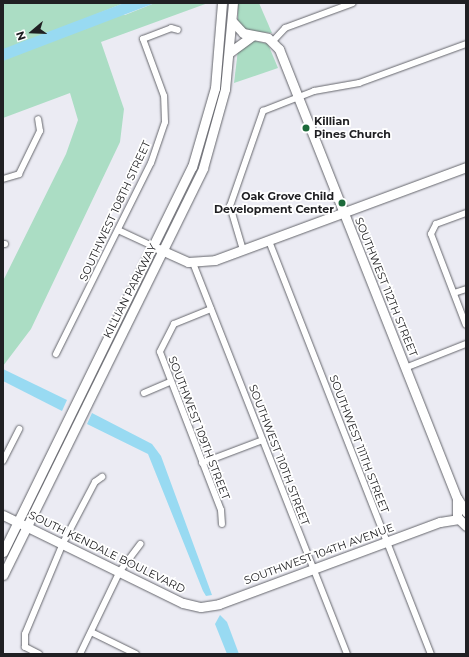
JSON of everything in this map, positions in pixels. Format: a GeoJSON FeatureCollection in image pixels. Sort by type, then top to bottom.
{"type":"FeatureCollection","features":[{"type":"Feature","properties":{"kind":"street","name":"KILLIAN PARKWAY"},"geometry":{"type":"LineString","coordinates":[[3,552],[187,180],[206,126],[217,72],[222,3]]}},
{"type":"Feature","properties":{"kind":"street","name":"KILLIAN PARKWAY"},"geometry":{"type":"LineString","coordinates":[[3,575],[163,252],[208,151],[224,96],[230,52],[233,3]]}},
{"type":"Feature","properties":{"kind":"street"},"geometry":{"type":"LineString","coordinates":[[232,21],[240,31],[252,36],[273,40],[285,28],[353,3]]}},
{"type":"Feature","properties":{"kind":"street","name":"SOUTHWEST 108TH STREET"},"geometry":{"type":"LineString","coordinates":[[56,354],[151,163],[165,122],[165,101],[142,39],[171,28],[178,30]]}},
{"type":"Feature","properties":{"kind":"street"},"geometry":{"type":"LineString","coordinates":[[230,52],[252,36]]}},
{"type":"Feature","properties":{"kind":"street","name":"SOUTHWEST 112TH STREET"},"geometry":{"type":"LineString","coordinates":[[273,40],[298,97],[457,498],[462,516]]}},
{"type":"Feature","properties":{"kind":"street"},"geometry":{"type":"LineString","coordinates":[[243,250],[230,206],[260,118],[267,108],[298,97],[359,83],[466,44]]}},
{"type":"Feature","properties":{"kind":"street"},"geometry":{"type":"LineString","coordinates":[[3,179],[19,174],[40,131],[38,119]]}},
{"type":"Feature","properties":{"kind":"street"},"geometry":{"type":"LineString","coordinates":[[118,230],[163,252],[193,263],[215,260],[344,214],[466,167]]}},
{"type":"Feature","properties":{"kind":"street"},"geometry":{"type":"LineString","coordinates":[[466,213],[432,229],[432,236],[466,325]]}},
{"type":"Feature","properties":{"kind":"street","name":"SOUTHWEST 111TH STREET"},"geometry":{"type":"LineString","coordinates":[[269,241],[432,654]]}},
{"type":"Feature","properties":{"kind":"street","name":"SOUTHWEST 110TH STREET"},"geometry":{"type":"LineString","coordinates":[[193,263],[346,654]]}},
{"type":"Feature","properties":{"kind":"street"},"geometry":{"type":"LineString","coordinates":[[454,294],[466,289]]}},
{"type":"Feature","properties":{"kind":"street","name":"SOUTHWEST 109TH STREET"},"geometry":{"type":"LineString","coordinates":[[211,309],[176,323],[163,340],[160,356],[221,512],[222,524]]}},
{"type":"Feature","properties":{"kind":"street"},"geometry":{"type":"LineString","coordinates":[[405,368],[466,344]]}},
{"type":"Feature","properties":{"kind":"street"},"geometry":{"type":"LineString","coordinates":[[144,393],[170,382]]}},
{"type":"Feature","properties":{"kind":"street"},"geometry":{"type":"LineString","coordinates":[[3,461],[19,429]]}},
{"type":"Feature","properties":{"kind":"street"},"geometry":{"type":"LineString","coordinates":[[202,463],[263,440]]}},
{"type":"Feature","properties":{"kind":"street"},"geometry":{"type":"LineString","coordinates":[[39,654],[26,648],[25,634],[63,543],[95,482],[102,477]]}},
{"type":"Feature","properties":{"kind":"street","name":"SOUTH KENDALE BOULEVARD"},"geometry":{"type":"LineString","coordinates":[[3,515],[183,603],[201,607]]}},
{"type":"Feature","properties":{"kind":"street","name":"SOUTHWEST 104TH AVENUE"},"geometry":{"type":"LineString","coordinates":[[201,607],[222,603],[462,516]]}},
{"type":"Feature","properties":{"kind":"street"},"geometry":{"type":"LineString","coordinates":[[80,654],[120,571],[140,544]]}},
{"type":"Feature","properties":{"kind":"street"},"geometry":{"type":"LineString","coordinates":[[91,632],[136,654]]}},
{"type":"Feature","properties":{"kind":"green space"},"geometry":{"type":"Polygon","coordinates":[[[3,3],[124,3],[92,16],[125,15],[155,3],[208,3],[101,42],[124,109],[120,142],[31,329],[3,366],[3,281],[66,154],[78,120],[70,93],[3,118],[3,3]]]}},
{"type":"Feature","properties":{"kind":"green space"},"geometry":{"type":"Polygon","coordinates":[[[238,3],[259,3],[272,33],[246,31],[238,21],[238,3]]]}},
{"type":"Feature","properties":{"kind":"green space"},"geometry":{"type":"Polygon","coordinates":[[[252,40],[268,44],[278,68],[234,83],[238,50],[252,40]]]}},
{"type":"Feature","properties":{"kind":"water"},"geometry":{"type":"Polygon","coordinates":[[[124,3],[155,3],[3,61],[3,49],[124,3]]]}},
{"type":"Feature","properties":{"kind":"water"},"geometry":{"type":"Polygon","coordinates":[[[3,369],[67,400],[62,411],[3,381],[3,369]]]}},
{"type":"Feature","properties":{"kind":"water"},"geometry":{"type":"Polygon","coordinates":[[[92,413],[152,444],[161,456],[212,595],[206,596],[203,591],[148,454],[87,424],[92,413]]]}},
{"type":"Feature","properties":{"kind":"water"},"geometry":{"type":"Polygon","coordinates":[[[220,615],[227,622],[239,654],[227,654],[215,624],[220,615]]]}},
{"type":"Feature","properties":{"kind":"place","name":"Killian Pines Church"},"geometry":{"type":"Point","coordinates":[306,128]}},
{"type":"Feature","properties":{"kind":"place","name":"Oak Grove Child Development Center"},"geometry":{"type":"Point","coordinates":[342,203]}}]}
